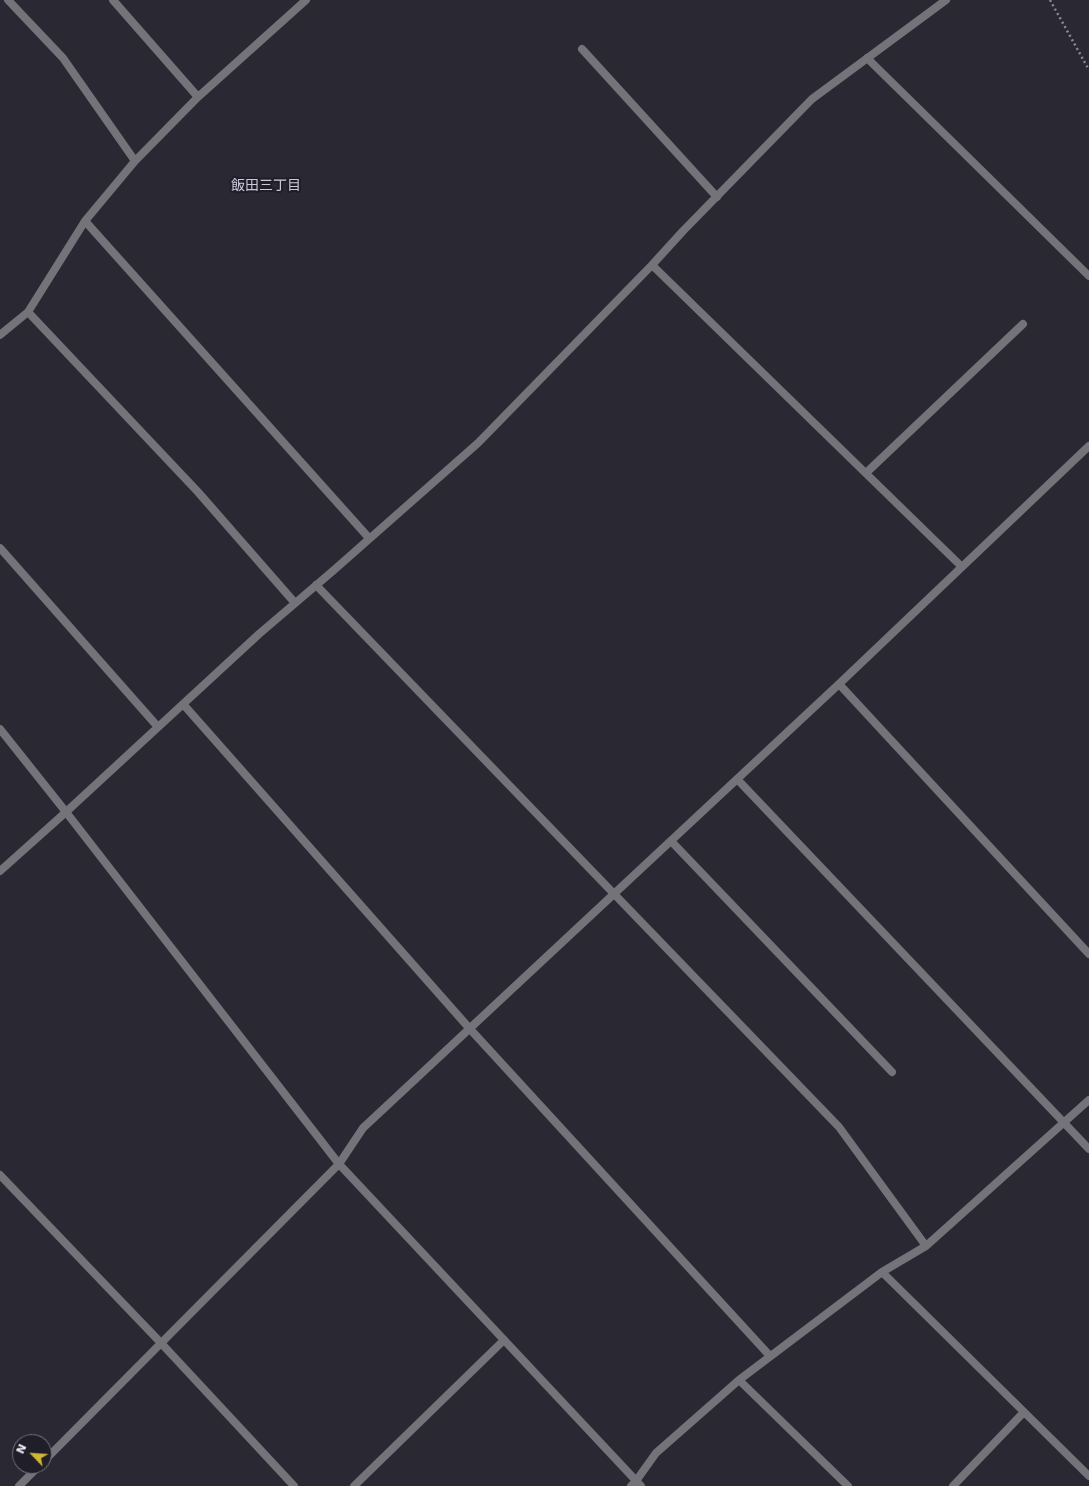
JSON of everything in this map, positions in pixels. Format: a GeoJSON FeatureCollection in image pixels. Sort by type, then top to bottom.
{"type":"FeatureCollection","features":[{"type":"Feature","properties":{"kind":"street"},"geometry":{"type":"LineString","coordinates":[[8,0],[63,58],[135,161]]}},
{"type":"Feature","properties":{"kind":"street"},"geometry":{"type":"LineString","coordinates":[[113,0],[198,97]]}},
{"type":"Feature","properties":{"kind":"street"},"geometry":{"type":"LineString","coordinates":[[0,335],[28,312],[85,221],[135,161],[198,97],[306,0]]}},
{"type":"Feature","properties":{"kind":"street"},"geometry":{"type":"LineString","coordinates":[[0,871],[259,634],[478,443],[812,99],[946,0]]}},
{"type":"Feature","properties":{"kind":"street"},"geometry":{"type":"LineString","coordinates":[[582,49],[717,198]]}},
{"type":"Feature","properties":{"kind":"street"},"geometry":{"type":"LineString","coordinates":[[868,58],[1089,276]]}},
{"type":"Feature","properties":{"kind":"street"},"geometry":{"type":"LineString","coordinates":[[85,221],[368,538]]}},
{"type":"Feature","properties":{"kind":"street"},"geometry":{"type":"LineString","coordinates":[[652,265],[962,567]]}},
{"type":"Feature","properties":{"kind":"street"},"geometry":{"type":"LineString","coordinates":[[28,312],[198,492],[295,603]]}},
{"type":"Feature","properties":{"kind":"street"},"geometry":{"type":"LineString","coordinates":[[866,473],[1023,324]]}},
{"type":"Feature","properties":{"kind":"street"},"geometry":{"type":"LineString","coordinates":[[52,1453],[339,1164],[363,1128],[839,684],[1089,446]]}},
{"type":"Feature","properties":{"kind":"street"},"geometry":{"type":"LineString","coordinates":[[0,548],[158,727]]}},
{"type":"Feature","properties":{"kind":"street"},"geometry":{"type":"LineString","coordinates":[[316,585],[839,1127],[926,1246]]}},
{"type":"Feature","properties":{"kind":"street"},"geometry":{"type":"LineString","coordinates":[[839,684],[1089,954]]}},
{"type":"Feature","properties":{"kind":"street"},"geometry":{"type":"LineString","coordinates":[[183,704],[470,1029],[770,1356]]}},
{"type":"Feature","properties":{"kind":"street"},"geometry":{"type":"LineString","coordinates":[[0,730],[66,812],[339,1164],[504,1340],[636,1484],[656,1453],[739,1380],[882,1272],[926,1246],[1089,1100]]}},
{"type":"Feature","properties":{"kind":"street"},"geometry":{"type":"LineString","coordinates":[[737,779],[1089,1149]]}},
{"type":"Feature","properties":{"kind":"street"},"geometry":{"type":"LineString","coordinates":[[671,841],[892,1072]]}},
{"type":"Feature","properties":{"kind":"street"},"geometry":{"type":"LineString","coordinates":[[0,1175],[161,1343],[294,1486]]}},
{"type":"Feature","properties":{"kind":"street"},"geometry":{"type":"LineString","coordinates":[[882,1272],[1089,1476]]}},
{"type":"Feature","properties":{"kind":"street"},"geometry":{"type":"LineString","coordinates":[[354,1486],[504,1340]]}},
{"type":"Feature","properties":{"kind":"street"},"geometry":{"type":"LineString","coordinates":[[739,1380],[848,1486]]}},
{"type":"Feature","properties":{"kind":"street"},"geometry":{"type":"LineString","coordinates":[[953,1486],[1024,1412]]}},
{"type":"Feature","properties":{"kind":"street"},"geometry":{"type":"LineString","coordinates":[[19,1486],[31,1474]]}},
{"type":"Feature","properties":{"kind":"path"},"geometry":{"type":"LineString","coordinates":[[1050,0],[1089,70]]}},
{"type":"Feature","properties":{"kind":"district","name":"飯田三丁目"},"geometry":{"type":"Point","coordinates":[266,186]}}]}
